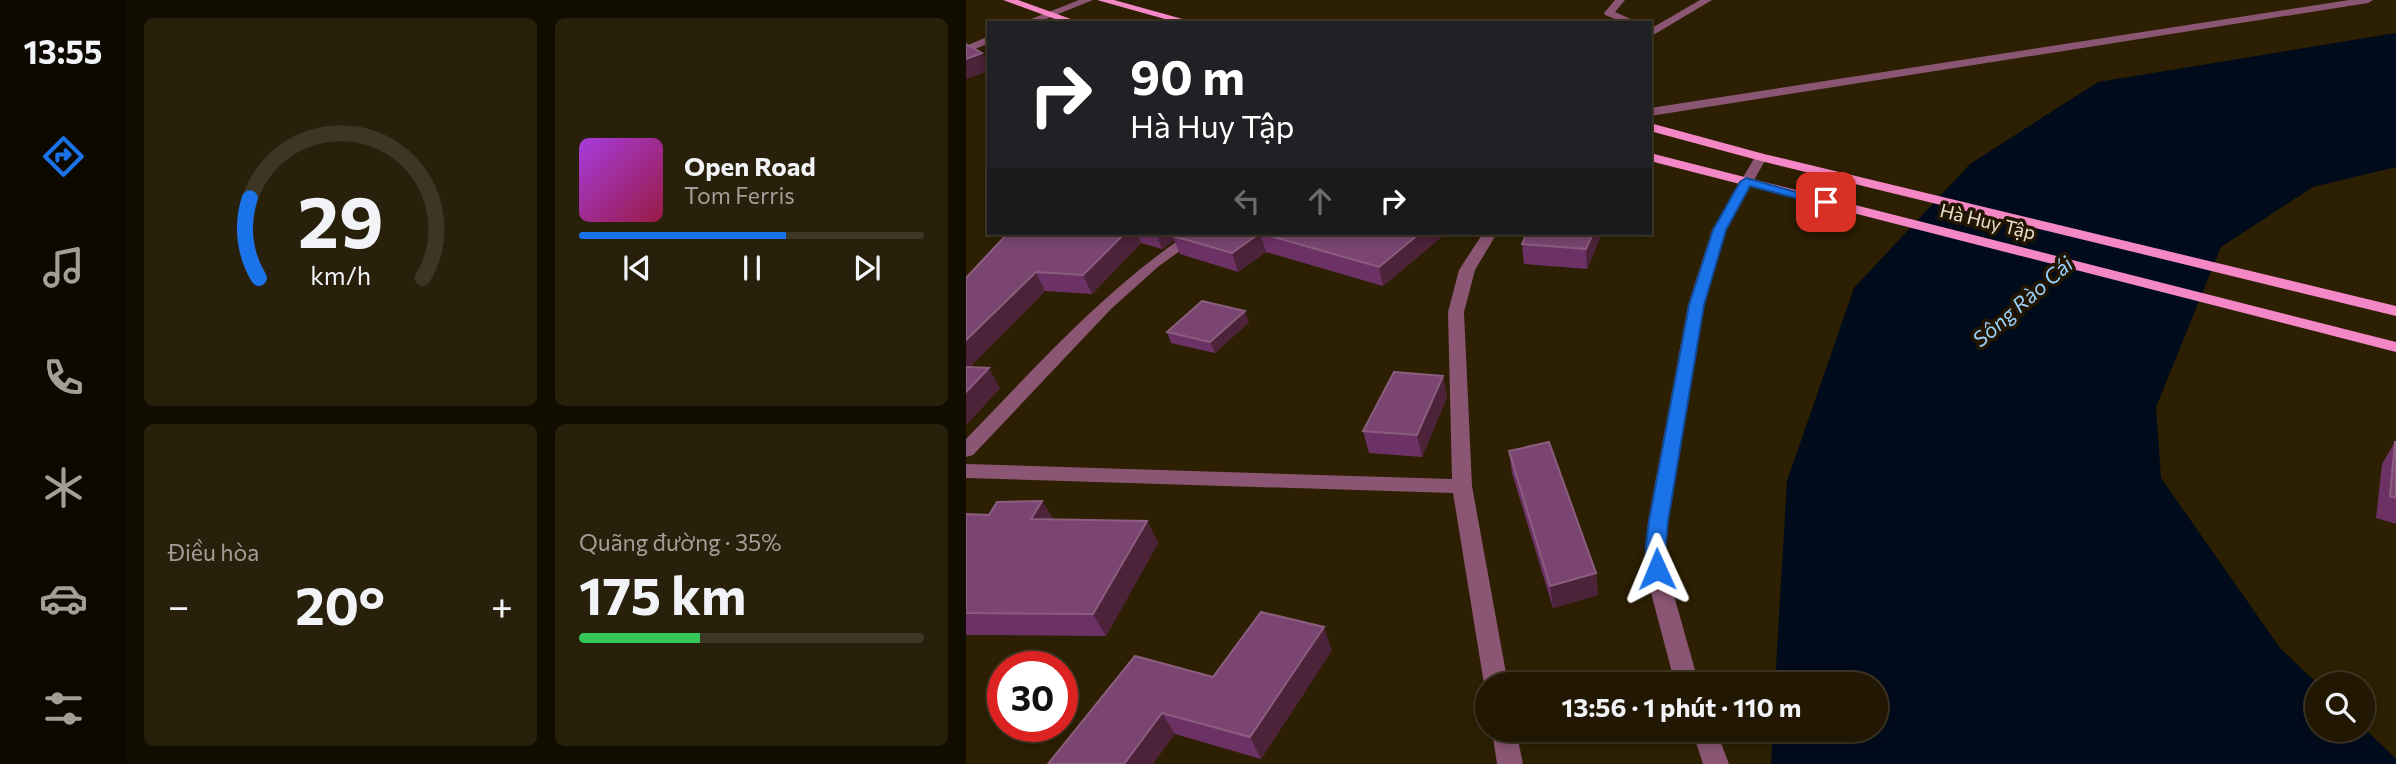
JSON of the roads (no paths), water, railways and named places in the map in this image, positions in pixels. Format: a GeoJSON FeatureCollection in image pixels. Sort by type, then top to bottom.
{"type":"FeatureCollection","features":[{"type":"Feature","properties":{"kind":"main road"},"geometry":{"type":"LineString","coordinates":[[1008,0],[1070,21]]}},
{"type":"Feature","properties":{"kind":"main road"},"geometry":{"type":"LineString","coordinates":[[1102,0],[1184,21]]}},
{"type":"Feature","properties":{"kind":"main road","name":"Hà Huy Tập"},"geometry":{"type":"LineString","coordinates":[[1652,128],[1761,157],[2396,311]]}},
{"type":"Feature","properties":{"kind":"main road","name":"Hà Huy Tập"},"geometry":{"type":"LineString","coordinates":[[1652,158],[2396,346]]}},
{"type":"Feature","properties":{"kind":"street"},"geometry":{"type":"LineString","coordinates":[[1030,21],[1088,0]]}},
{"type":"Feature","properties":{"kind":"street"},"geometry":{"type":"LineString","coordinates":[[1620,0],[1609,13],[1630,21]]}},
{"type":"Feature","properties":{"kind":"street"},"geometry":{"type":"LineString","coordinates":[[1652,31],[1706,0]]}},
{"type":"Feature","properties":{"kind":"street"},"geometry":{"type":"LineString","coordinates":[[1652,112],[2368,0]]}},
{"type":"Feature","properties":{"kind":"street"},"geometry":{"type":"LineString","coordinates":[[966,50],[987,40]]}},
{"type":"Feature","properties":{"kind":"street"},"geometry":{"type":"LineString","coordinates":[[1685,672],[1660,585],[1655,553],[1658,521],[1696,305],[1719,230],[1761,157]]}},
{"type":"Feature","properties":{"kind":"street"},"geometry":{"type":"LineString","coordinates":[[966,450],[1105,306],[1154,263],[1195,235]]}},
{"type":"Feature","properties":{"kind":"street"},"geometry":{"type":"LineString","coordinates":[[1489,235],[1466,270],[1455,312],[1462,486],[1494,672]]}},
{"type":"Feature","properties":{"kind":"street"},"geometry":{"type":"LineString","coordinates":[[966,471],[1462,486]]}},
{"type":"Feature","properties":{"kind":"street"},"geometry":{"type":"LineString","coordinates":[[1506,742],[1510,764]]}},
{"type":"Feature","properties":{"kind":"street"},"geometry":{"type":"LineString","coordinates":[[1708,742],[1716,764]]}},
{"type":"Feature","properties":{"kind":"water","name":"Sông Rào Cái"},"geometry":{"type":"Polygon","coordinates":[[[2396,33],[2396,167],[2313,187],[2221,247],[2156,407],[2161,478],[2280,648],[2305,672],[2305,742],[2375,742],[2375,739],[2396,759],[2396,764],[1771,764],[1772,742],[1888,742],[1888,672],[1776,672],[1787,481],[1854,288],[1970,164],[2098,82],[2396,33]]]}}]}
